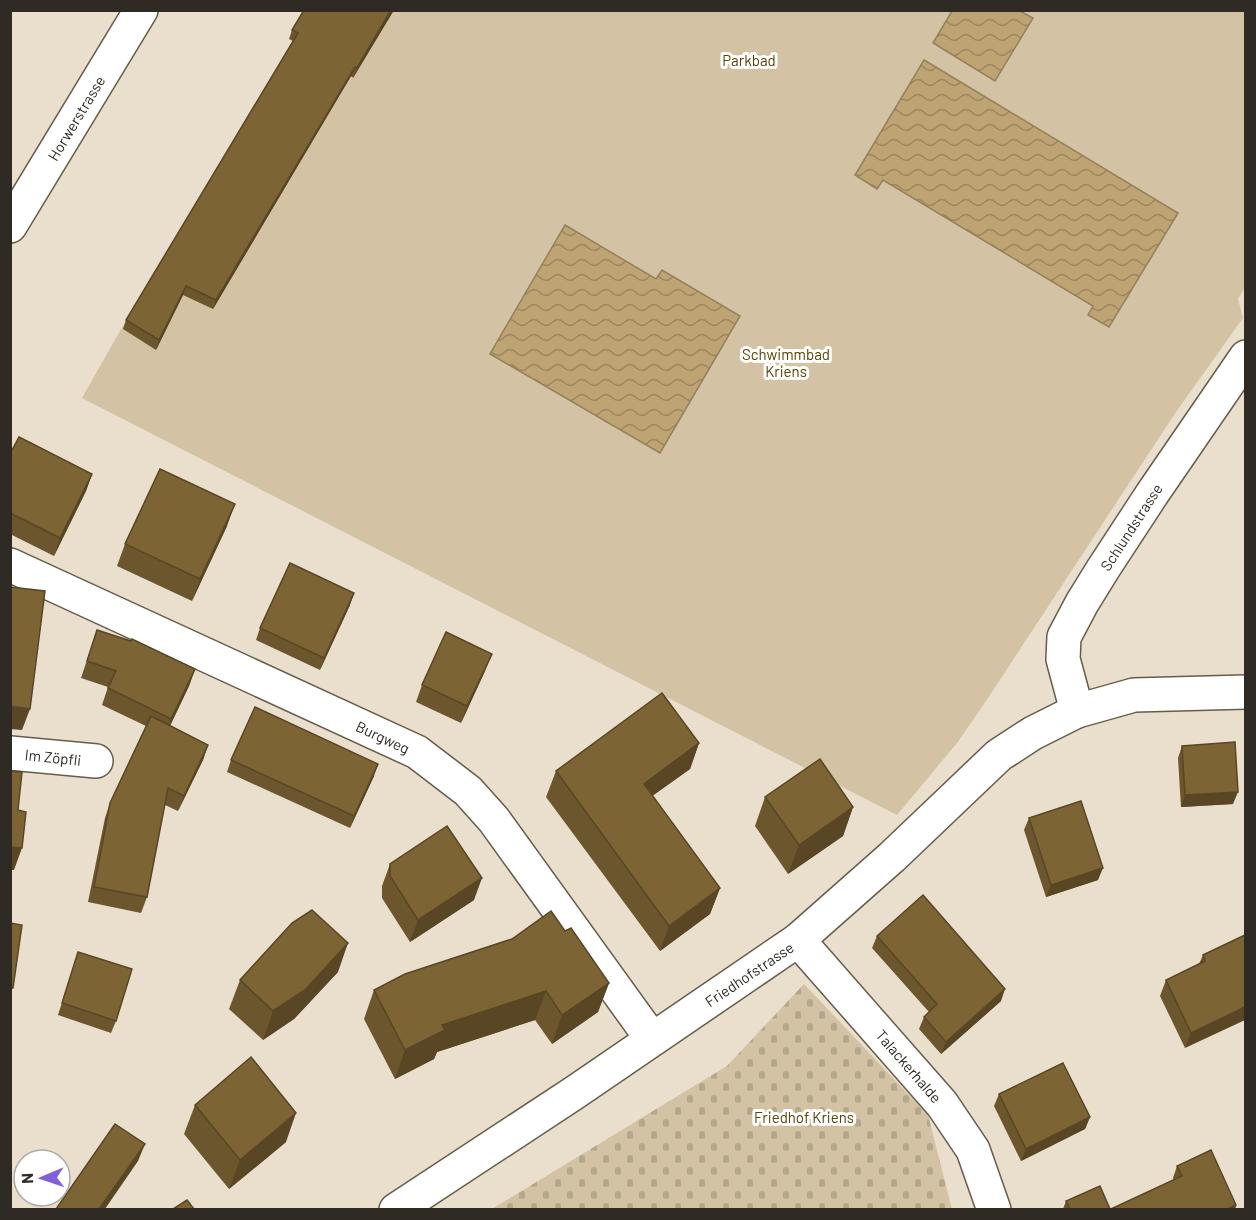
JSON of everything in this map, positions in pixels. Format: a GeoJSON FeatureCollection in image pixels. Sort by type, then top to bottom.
{"type":"FeatureCollection","features":[{"type":"Feature","properties":{"kind":"street","name":"Horwerstrasse"},"geometry":{"type":"LineString","coordinates":[[10,226],[141,10]]}},
{"type":"Feature","properties":{"kind":"street","name":"Schlundstrasse"},"geometry":{"type":"LineString","coordinates":[[1077,711],[1063,659],[1064,637],[1097,578],[1245,357]]}},
{"type":"Feature","properties":{"kind":"street","name":"Burgweg"},"geometry":{"type":"LineString","coordinates":[[10,565],[417,752],[468,791],[494,820],[652,1039]]}},
{"type":"Feature","properties":{"kind":"street","name":"Friedhofstrasse"},"geometry":{"type":"LineString","coordinates":[[396,1209],[574,1093],[798,940],[892,857],[999,755],[1033,733],[1077,711],[1134,695],[1245,692]]}},
{"type":"Feature","properties":{"kind":"street","name":"Im Zöpfli"},"geometry":{"type":"LineString","coordinates":[[10,753],[96,761]]}},
{"type":"Feature","properties":{"kind":"street","name":"Talackerhalde"},"geometry":{"type":"LineString","coordinates":[[798,940],[942,1104],[973,1150],[994,1209]]}},
{"type":"Feature","properties":{"kind":"green space","name":"Schwimmbad Kriens"},"geometry":{"type":"Polygon","coordinates":[[[311,11],[1245,11],[1246,286],[1238,299],[1243,318],[1176,412],[957,743],[897,815],[82,398],[150,278],[311,11]]]}},
{"type":"Feature","properties":{"kind":"green space","name":"Friedhof Kriens"},"geometry":{"type":"Polygon","coordinates":[[[804,984],[928,1115],[952,1209],[492,1209],[727,1066],[804,984]]]}},
{"type":"Feature","properties":{"kind":"water"},"geometry":{"type":"Polygon","coordinates":[[[952,11],[1020,11],[1033,18],[995,81],[933,43],[952,11]]]}},
{"type":"Feature","properties":{"kind":"water"},"geometry":{"type":"Polygon","coordinates":[[[924,60],[1178,213],[1109,327],[1088,315],[1093,306],[883,180],[877,189],[855,175],[924,60]]]}},
{"type":"Feature","properties":{"kind":"water"},"geometry":{"type":"Polygon","coordinates":[[[565,225],[656,279],[662,270],[740,316],[660,453],[490,354],[565,225]]]}},
{"type":"Feature","properties":{"kind":"building"},"geometry":{"type":"Polygon","coordinates":[[[304,10],[391,10],[216,300],[186,286],[159,340],[126,320],[298,33],[292,30],[304,10]]]}},
{"type":"Feature","properties":{"kind":"building"},"geometry":{"type":"Polygon","coordinates":[[[19,437],[92,474],[60,538],[10,513],[10,454],[19,437]]]}},
{"type":"Feature","properties":{"kind":"building"},"geometry":{"type":"Polygon","coordinates":[[[160,469],[235,504],[200,579],[125,544],[160,469]]]}},
{"type":"Feature","properties":{"kind":"building"},"geometry":{"type":"Polygon","coordinates":[[[290,563],[354,593],[324,658],[260,628],[290,563]]]}},
{"type":"Feature","properties":{"kind":"building"},"geometry":{"type":"Polygon","coordinates":[[[10,587],[45,591],[30,709],[10,706],[10,587]]]}},
{"type":"Feature","properties":{"kind":"building"},"geometry":{"type":"Polygon","coordinates":[[[97,630],[131,641],[132,639],[195,669],[171,719],[108,688],[116,671],[87,661],[97,630]]]}},
{"type":"Feature","properties":{"kind":"building"},"geometry":{"type":"Polygon","coordinates":[[[446,632],[492,654],[467,706],[422,685],[446,632]]]}},
{"type":"Feature","properties":{"kind":"building"},"geometry":{"type":"Polygon","coordinates":[[[662,693],[699,743],[644,784],[720,888],[669,926],[556,771],[662,693]]]}},
{"type":"Feature","properties":{"kind":"building"},"geometry":{"type":"Polygon","coordinates":[[[255,707],[378,764],[354,816],[231,760],[255,707]]]}},
{"type":"Feature","properties":{"kind":"building"},"geometry":{"type":"Polygon","coordinates":[[[151,716],[208,745],[184,796],[168,788],[147,897],[94,887],[110,803],[151,716]]]}},
{"type":"Feature","properties":{"kind":"building"},"geometry":{"type":"Polygon","coordinates":[[[1235,742],[1238,792],[1185,795],[1182,746],[1235,742]]]}},
{"type":"Feature","properties":{"kind":"building"},"geometry":{"type":"Polygon","coordinates":[[[820,759],[853,807],[799,845],[765,797],[820,759]]]}},
{"type":"Feature","properties":{"kind":"building"},"geometry":{"type":"Polygon","coordinates":[[[10,771],[22,772],[18,810],[26,812],[22,848],[10,847],[10,771]]]}},
{"type":"Feature","properties":{"kind":"building"},"geometry":{"type":"Polygon","coordinates":[[[1081,801],[1103,868],[1051,885],[1029,818],[1081,801]]]}},
{"type":"Feature","properties":{"kind":"building"},"geometry":{"type":"Polygon","coordinates":[[[447,826],[482,878],[418,920],[390,876],[390,864],[447,826]]]}},
{"type":"Feature","properties":{"kind":"building"},"geometry":{"type":"Polygon","coordinates":[[[923,895],[1005,989],[946,1042],[924,1017],[937,1004],[877,936],[923,895]]]}},
{"type":"Feature","properties":{"kind":"building"},"geometry":{"type":"Polygon","coordinates":[[[312,910],[348,943],[305,990],[273,1011],[240,980],[292,923],[312,910]]]}},
{"type":"Feature","properties":{"kind":"building"},"geometry":{"type":"Polygon","coordinates":[[[551,911],[565,931],[571,928],[609,983],[562,1015],[546,991],[442,1025],[445,1030],[405,1050],[374,990],[405,974],[512,939],[551,911]]]}},
{"type":"Feature","properties":{"kind":"building"},"geometry":{"type":"Polygon","coordinates":[[[10,923],[22,925],[13,988],[10,988],[10,923]]]}},
{"type":"Feature","properties":{"kind":"building"},"geometry":{"type":"Polygon","coordinates":[[[1245,935],[1245,1007],[1191,1033],[1166,980],[1205,961],[1203,955],[1245,935]]]}},
{"type":"Feature","properties":{"kind":"building"},"geometry":{"type":"Polygon","coordinates":[[[78,952],[132,969],[116,1021],[62,1003],[78,952]]]}},
{"type":"Feature","properties":{"kind":"building"},"geometry":{"type":"Polygon","coordinates":[[[251,1057],[296,1113],[240,1160],[195,1105],[251,1057]]]}},
{"type":"Feature","properties":{"kind":"building"},"geometry":{"type":"Polygon","coordinates":[[[1063,1063],[1090,1117],[1026,1149],[999,1094],[1063,1063]]]}},
{"type":"Feature","properties":{"kind":"building"},"geometry":{"type":"Polygon","coordinates":[[[115,1124],[145,1144],[99,1209],[56,1209],[72,1208],[72,1186],[115,1124]]]}},
{"type":"Feature","properties":{"kind":"building"},"geometry":{"type":"Polygon","coordinates":[[[1211,1150],[1236,1205],[1227,1209],[1111,1209],[1182,1176],[1177,1166],[1211,1150]]]}},
{"type":"Feature","properties":{"kind":"building"},"geometry":{"type":"Polygon","coordinates":[[[1100,1186],[1110,1209],[1070,1209],[1066,1201],[1100,1186]]]}},
{"type":"Feature","properties":{"kind":"building"},"geometry":{"type":"Polygon","coordinates":[[[187,1200],[194,1209],[173,1209],[187,1200]]]}},
{"type":"Feature","properties":{"kind":"park label","name":"Parkbad"},"geometry":{"type":"Point","coordinates":[749,60]}}]}
